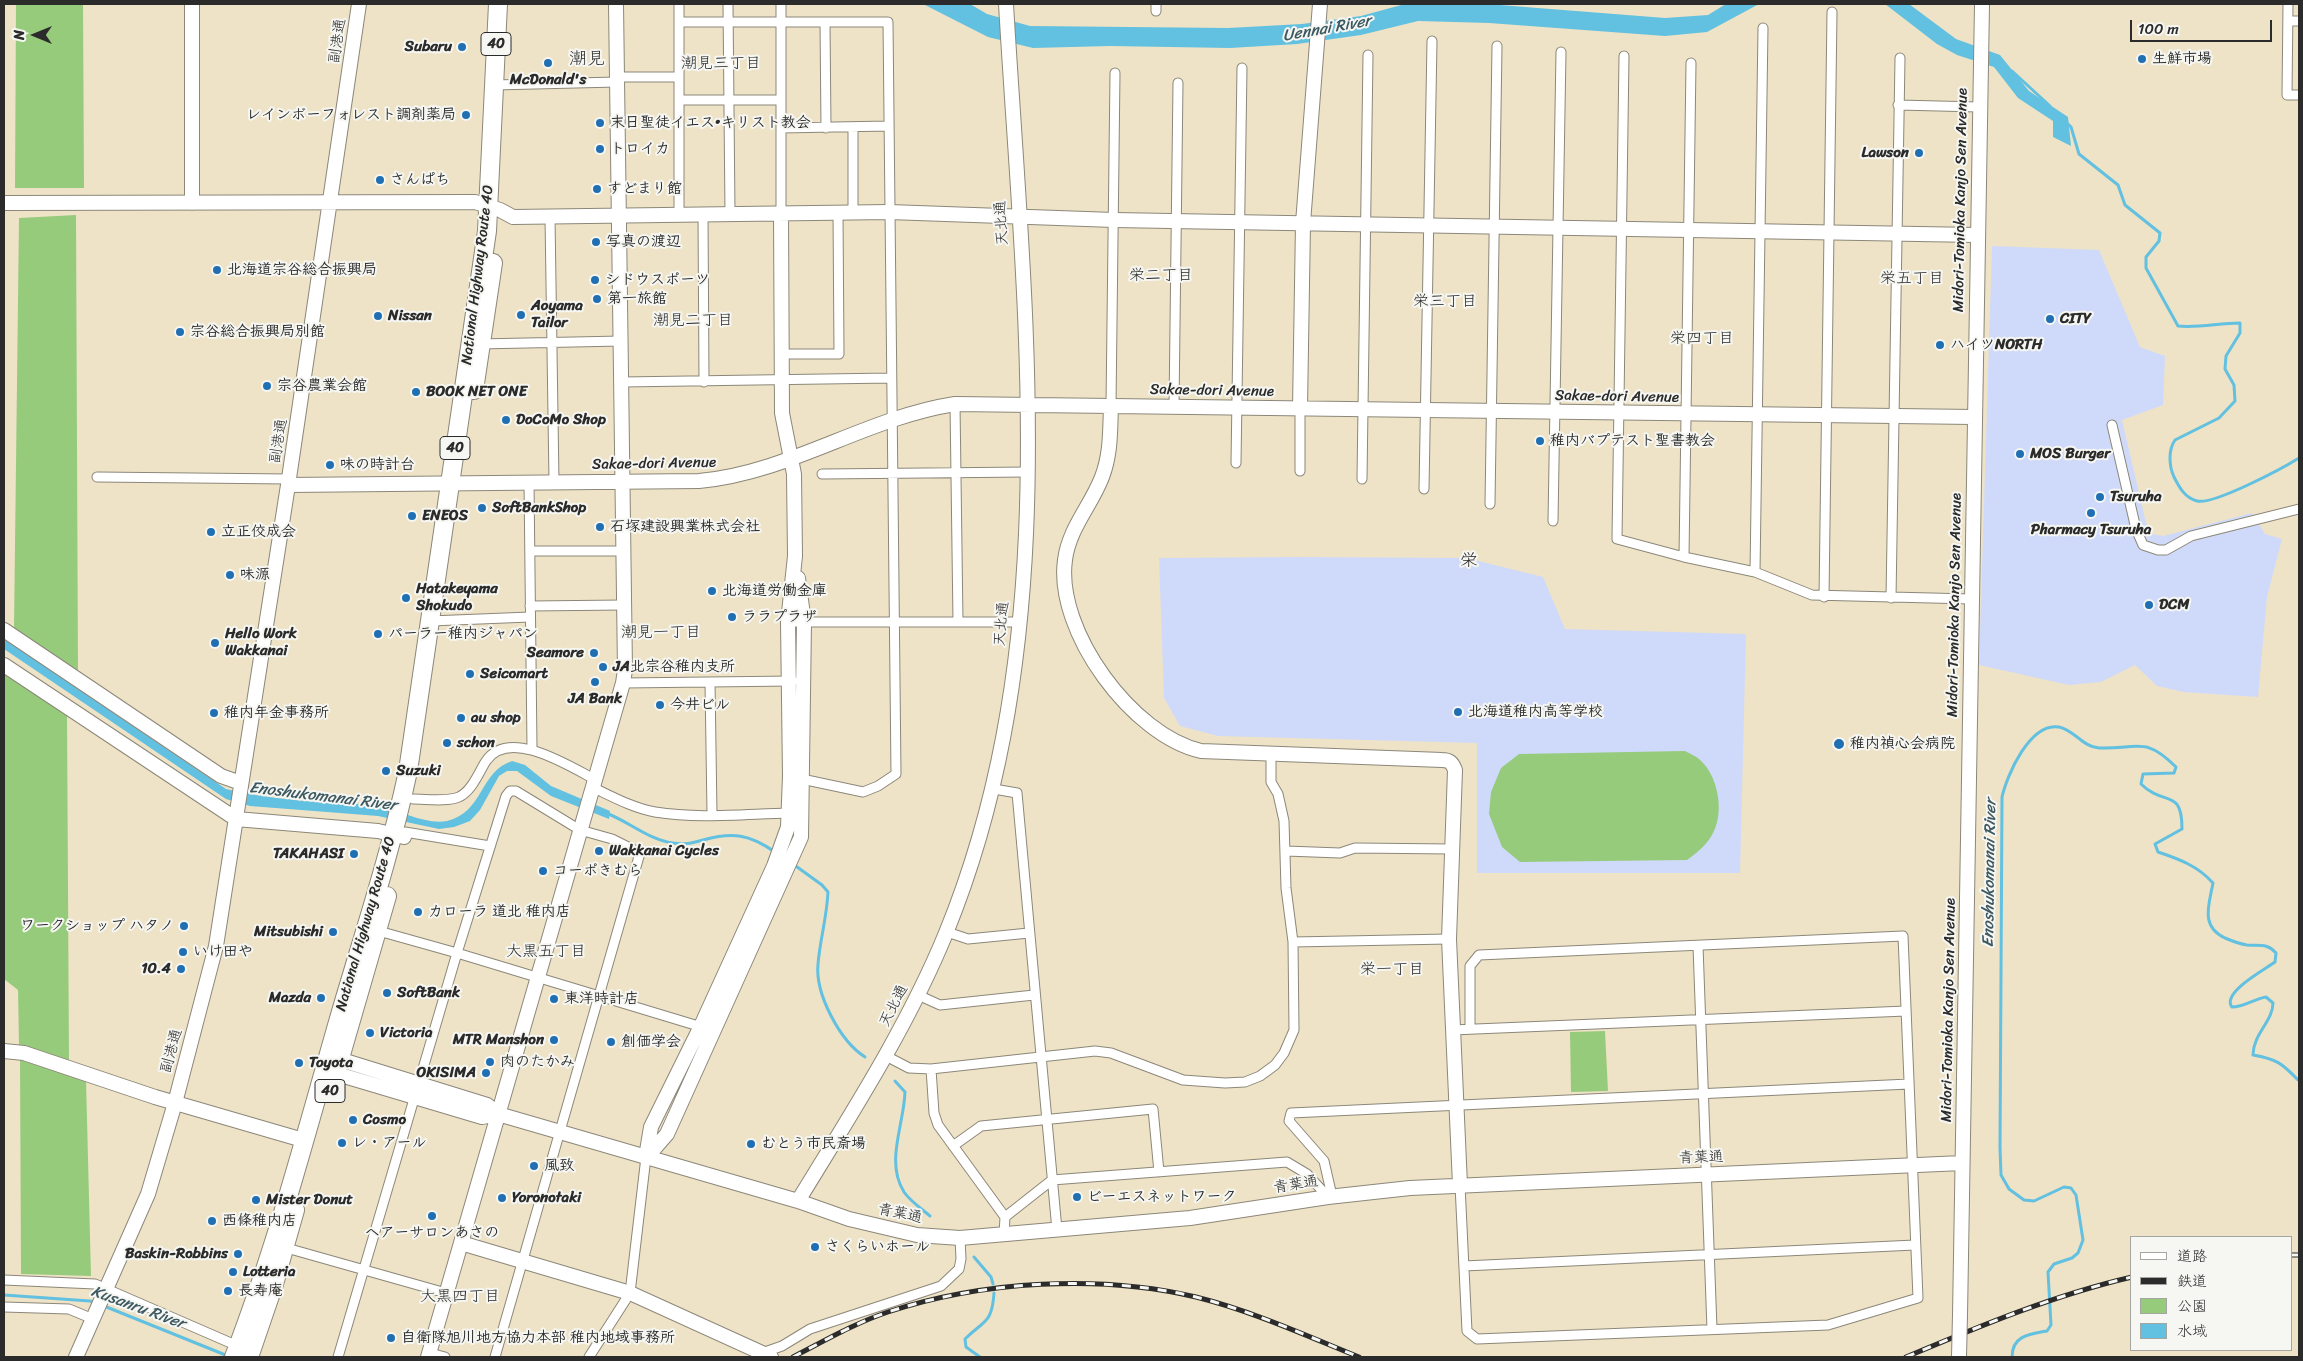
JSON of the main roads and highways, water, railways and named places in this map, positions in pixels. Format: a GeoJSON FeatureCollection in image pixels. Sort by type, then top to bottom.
{"type":"FeatureCollection","features":[{"type":"Feature","properties":{"kind":"highway","name":"National Highway Route 40"},"geometry":{"type":"LineString","coordinates":[[498,4],[500,85]]}},
{"type":"Feature","properties":{"kind":"highway","name":"National Highway Route 40"},"geometry":{"type":"LineString","coordinates":[[245,1354],[279,1246],[403,821],[411,750],[436,621],[494,208],[500,85],[509,4]]}},
{"type":"Feature","properties":{"kind":"highway","name":"National Highway Route 40"},"geometry":{"type":"LineString","coordinates":[[279,1246],[303,1140],[332,1065]]}},
{"type":"Feature","properties":{"kind":"water","name":"Uennai River"},"geometry":{"type":"Polygon","coordinates":[[[923,4],[970,4],[987,14],[1030,26],[1228,28],[1302,24],[1361,16],[1405,4],[1487,4],[1665,18],[1708,15],[1726,4],[1759,4],[1707,32],[1665,36],[1489,23],[1418,21],[1361,35],[1297,44],[1230,48],[1110,46],[1033,48],[988,37],[923,4]]]}},
{"type":"Feature","properties":{"kind":"water"},"geometry":{"type":"Polygon","coordinates":[[[1885,4],[1909,4],[1956,39],[2000,55],[2029,91],[2068,117],[2071,146],[2053,137],[2053,121],[2018,98],[1994,67],[1957,55],[1937,44],[1885,4]]]}},
{"type":"Feature","properties":{"kind":"water"},"geometry":{"type":"Polygon","coordinates":[[[4,639],[226,789],[251,794],[334,804],[375,805],[439,822],[459,816],[468,809],[493,774],[501,766],[512,761],[525,765],[551,786],[610,811],[609,819],[551,796],[517,771],[507,771],[499,776],[480,810],[470,821],[454,827],[439,829],[378,816],[250,806],[226,799],[4,649],[4,639]]]}},
{"type":"Feature","properties":{"kind":"waterway"},"geometry":{"type":"LineString","coordinates":[[2012,71],[2050,106]]}},
{"type":"Feature","properties":{"kind":"waterway"},"geometry":{"type":"LineString","coordinates":[[2066,122],[2071,127],[2079,154],[2118,185],[2125,205],[2160,233],[2159,241],[2146,257],[2146,268],[2178,326],[2240,323],[2240,333],[2226,356],[2225,369],[2234,385],[2235,401],[2219,418],[2175,440],[2170,453],[2171,468],[2180,488],[2193,500],[2206,501],[2233,492],[2299,458]]}},
{"type":"Feature","properties":{"kind":"waterway","name":"Enoshukomanai River"},"geometry":{"type":"LineString","coordinates":[[2012,1357],[2018,1340],[2028,1335],[2047,1331],[2051,1325],[2048,1272],[2054,1264],[2072,1258],[2078,1253],[2083,1240],[2076,1195],[2071,1188],[2064,1187],[2034,1201],[2024,1200],[2009,1189],[2001,1175],[2002,797],[2015,764],[2030,741],[2039,733],[2048,728],[2059,727],[2069,731],[2093,747],[2141,746],[2157,751],[2176,767],[2174,773],[2143,774],[2141,784],[2149,791],[2175,802],[2179,807],[2181,816],[2182,829],[2155,844],[2158,852],[2181,860],[2201,872],[2213,883],[2208,914],[2209,921],[2217,933],[2241,944],[2266,946],[2276,953],[2275,962],[2245,982],[2230,1001],[2232,1007],[2266,997],[2273,1003],[2270,1016],[2256,1041],[2253,1055],[2278,1063],[2298,1080],[2299,1078]]}},
{"type":"Feature","properties":{"kind":"waterway","name":"Enoshukomanai River"},"geometry":{"type":"LineString","coordinates":[[606,813],[664,841],[684,844],[714,837],[740,836],[757,841],[775,852]]}},
{"type":"Feature","properties":{"kind":"waterway","name":"Enoshukomanai River"},"geometry":{"type":"LineString","coordinates":[[793,864],[822,885],[828,892],[820,946],[818,976],[831,1016],[847,1040],[865,1057]]}},
{"type":"Feature","properties":{"kind":"waterway","name":"Enoshukomanai River"},"geometry":{"type":"LineString","coordinates":[[895,1081],[905,1092],[896,1156],[899,1180],[904,1192],[930,1216]]}},
{"type":"Feature","properties":{"kind":"waterway","name":"Enoshukomanai River"},"geometry":{"type":"LineString","coordinates":[[974,1257],[991,1277],[993,1284]]}},
{"type":"Feature","properties":{"kind":"waterway","name":"Enoshukomanai River"},"geometry":{"type":"LineString","coordinates":[[980,1357],[966,1347],[965,1339],[989,1316],[994,1293]]}},
{"type":"Feature","properties":{"kind":"waterway","name":"Kusanru River"},"geometry":{"type":"LineString","coordinates":[[4,1295],[96,1303]]}},
{"type":"Feature","properties":{"kind":"waterway","name":"Kusanru River"},"geometry":{"type":"LineString","coordinates":[[104,1306],[228,1356]]}},
{"type":"Feature","properties":{"kind":"railway"},"geometry":{"type":"LineString","coordinates":[[2293,1255],[2299,1255]]}},
{"type":"Feature","properties":{"kind":"railway"},"geometry":{"type":"LineString","coordinates":[[1906,1357],[2046,1302],[2130,1277]]}},
{"type":"Feature","properties":{"kind":"railway"},"geometry":{"type":"LineString","coordinates":[[793,1357],[864,1321],[924,1302],[962,1293],[1001,1288],[1081,1283],[1121,1285],[1196,1297],[1258,1316],[1359,1357]]}},
{"type":"Feature","properties":{"kind":"place","name":"Subaru"},"geometry":{"type":"Point","coordinates":[462,47]}},
{"type":"Feature","properties":{"kind":"place","name":"生鮮市場"},"geometry":{"type":"Point","coordinates":[2142,59]}},
{"type":"Feature","properties":{"kind":"place","name":"McDonald's"},"geometry":{"type":"Point","coordinates":[548,63]}},
{"type":"Feature","properties":{"kind":"place","name":"レインボーフォレスト調剤薬局"},"geometry":{"type":"Point","coordinates":[466,115]}},
{"type":"Feature","properties":{"kind":"place","name":"末日聖徒イエス•キリスト教会"},"geometry":{"type":"Point","coordinates":[600,123]}},
{"type":"Feature","properties":{"kind":"place","name":"トロイカ"},"geometry":{"type":"Point","coordinates":[600,149]}},
{"type":"Feature","properties":{"kind":"place","name":"Lawson"},"geometry":{"type":"Point","coordinates":[1919,153]}},
{"type":"Feature","properties":{"kind":"place","name":"さんぱち"},"geometry":{"type":"Point","coordinates":[380,180]}},
{"type":"Feature","properties":{"kind":"place","name":"すどまり館"},"geometry":{"type":"Point","coordinates":[597,189]}},
{"type":"Feature","properties":{"kind":"place","name":"写真の渡辺"},"geometry":{"type":"Point","coordinates":[596,242]}},
{"type":"Feature","properties":{"kind":"place","name":"北海道宗谷総合振興局"},"geometry":{"type":"Point","coordinates":[217,270]}},
{"type":"Feature","properties":{"kind":"place","name":"シドウスポーツ"},"geometry":{"type":"Point","coordinates":[595,280]}},
{"type":"Feature","properties":{"kind":"place","name":"第一旅館"},"geometry":{"type":"Point","coordinates":[597,299]}},
{"type":"Feature","properties":{"kind":"place","name":"Aoyama Tailor"},"geometry":{"type":"Point","coordinates":[521,315]}},
{"type":"Feature","properties":{"kind":"place","name":"Nissan"},"geometry":{"type":"Point","coordinates":[378,316]}},
{"type":"Feature","properties":{"kind":"place","name":"CITY"},"geometry":{"type":"Point","coordinates":[2050,319]}},
{"type":"Feature","properties":{"kind":"place","name":"宗谷総合振興局別館"},"geometry":{"type":"Point","coordinates":[180,332]}},
{"type":"Feature","properties":{"kind":"place","name":"ハイツNORTH"},"geometry":{"type":"Point","coordinates":[1940,345]}},
{"type":"Feature","properties":{"kind":"place","name":"宗谷農業会館"},"geometry":{"type":"Point","coordinates":[267,386]}},
{"type":"Feature","properties":{"kind":"place","name":"BOOK NET ONE"},"geometry":{"type":"Point","coordinates":[416,392]}},
{"type":"Feature","properties":{"kind":"place","name":"DoCoMo Shop"},"geometry":{"type":"Point","coordinates":[506,420]}},
{"type":"Feature","properties":{"kind":"place","name":"稚内バプテスト聖書教会"},"geometry":{"type":"Point","coordinates":[1540,441]}},
{"type":"Feature","properties":{"kind":"place","name":"MOS Burger"},"geometry":{"type":"Point","coordinates":[2020,454]}},
{"type":"Feature","properties":{"kind":"place","name":"味の時計台"},"geometry":{"type":"Point","coordinates":[330,465]}},
{"type":"Feature","properties":{"kind":"place","name":"Tsuruha"},"geometry":{"type":"Point","coordinates":[2100,497]}},
{"type":"Feature","properties":{"kind":"place","name":"SoftBankShop"},"geometry":{"type":"Point","coordinates":[482,508]}},
{"type":"Feature","properties":{"kind":"place","name":"Pharmacy Tsuruha"},"geometry":{"type":"Point","coordinates":[2091,513]}},
{"type":"Feature","properties":{"kind":"place","name":"ENEOS"},"geometry":{"type":"Point","coordinates":[412,516]}},
{"type":"Feature","properties":{"kind":"place","name":"石塚建設興業株式会社"},"geometry":{"type":"Point","coordinates":[600,527]}},
{"type":"Feature","properties":{"kind":"place","name":"立正佼成会"},"geometry":{"type":"Point","coordinates":[211,532]}},
{"type":"Feature","properties":{"kind":"place","name":"味源"},"geometry":{"type":"Point","coordinates":[230,575]}},
{"type":"Feature","properties":{"kind":"place","name":"北海道労働金庫"},"geometry":{"type":"Point","coordinates":[712,591]}},
{"type":"Feature","properties":{"kind":"place","name":"Hatakeyama Shokudo"},"geometry":{"type":"Point","coordinates":[406,598]}},
{"type":"Feature","properties":{"kind":"place","name":"DCM"},"geometry":{"type":"Point","coordinates":[2149,605]}},
{"type":"Feature","properties":{"kind":"place","name":"ララプラザ"},"geometry":{"type":"Point","coordinates":[732,617]}},
{"type":"Feature","properties":{"kind":"place","name":"パーラー稚内ジャパン"},"geometry":{"type":"Point","coordinates":[378,634]}},
{"type":"Feature","properties":{"kind":"place","name":"Hello Work Wakkanai"},"geometry":{"type":"Point","coordinates":[215,643]}},
{"type":"Feature","properties":{"kind":"place","name":"Seamore"},"geometry":{"type":"Point","coordinates":[594,653]}},
{"type":"Feature","properties":{"kind":"place","name":"JA北宗谷稚内支所"},"geometry":{"type":"Point","coordinates":[603,667]}},
{"type":"Feature","properties":{"kind":"place","name":"Seicomart"},"geometry":{"type":"Point","coordinates":[470,674]}},
{"type":"Feature","properties":{"kind":"place","name":"JA Bank"},"geometry":{"type":"Point","coordinates":[595,682]}},
{"type":"Feature","properties":{"kind":"place","name":"今井ビル"},"geometry":{"type":"Point","coordinates":[660,705]}},
{"type":"Feature","properties":{"kind":"place","name":"北海道稚内高等学校"},"geometry":{"type":"Point","coordinates":[1458,712]}},
{"type":"Feature","properties":{"kind":"place","name":"稚内年金事務所"},"geometry":{"type":"Point","coordinates":[214,713]}},
{"type":"Feature","properties":{"kind":"place","name":"au shop"},"geometry":{"type":"Point","coordinates":[461,718]}},
{"type":"Feature","properties":{"kind":"place","name":"schon"},"geometry":{"type":"Point","coordinates":[447,743]}},
{"type":"Feature","properties":{"kind":"place","name":"稚内禎心会病院"},"geometry":{"type":"Point","coordinates":[1839,744]}},
{"type":"Feature","properties":{"kind":"place","name":"Suzuki"},"geometry":{"type":"Point","coordinates":[386,771]}},
{"type":"Feature","properties":{"kind":"place","name":"Wakkanai Cycles"},"geometry":{"type":"Point","coordinates":[599,851]}},
{"type":"Feature","properties":{"kind":"place","name":"TAKAHASI"},"geometry":{"type":"Point","coordinates":[354,854]}},
{"type":"Feature","properties":{"kind":"place","name":"コーポきむら"},"geometry":{"type":"Point","coordinates":[543,871]}},
{"type":"Feature","properties":{"kind":"place","name":"カローラ 道北 稚内店"},"geometry":{"type":"Point","coordinates":[418,912]}},
{"type":"Feature","properties":{"kind":"place","name":"ワークショップ ハタノ"},"geometry":{"type":"Point","coordinates":[184,926]}},
{"type":"Feature","properties":{"kind":"place","name":"Mitsubishi"},"geometry":{"type":"Point","coordinates":[333,932]}},
{"type":"Feature","properties":{"kind":"place","name":"いけ田や"},"geometry":{"type":"Point","coordinates":[183,952]}},
{"type":"Feature","properties":{"kind":"place","name":"10.4"},"geometry":{"type":"Point","coordinates":[181,969]}},
{"type":"Feature","properties":{"kind":"place","name":"SoftBank"},"geometry":{"type":"Point","coordinates":[387,993]}},
{"type":"Feature","properties":{"kind":"place","name":"Mazda"},"geometry":{"type":"Point","coordinates":[321,998]}},
{"type":"Feature","properties":{"kind":"place","name":"東洋時計店"},"geometry":{"type":"Point","coordinates":[554,999]}},
{"type":"Feature","properties":{"kind":"place","name":"Victoria"},"geometry":{"type":"Point","coordinates":[370,1033]}},
{"type":"Feature","properties":{"kind":"place","name":"MTR Manshon"},"geometry":{"type":"Point","coordinates":[554,1040]}},
{"type":"Feature","properties":{"kind":"place","name":"創価学会"},"geometry":{"type":"Point","coordinates":[611,1042]}},
{"type":"Feature","properties":{"kind":"place","name":"肉のたかみ"},"geometry":{"type":"Point","coordinates":[490,1062]}},
{"type":"Feature","properties":{"kind":"place","name":"Toyota"},"geometry":{"type":"Point","coordinates":[299,1063]}},
{"type":"Feature","properties":{"kind":"place","name":"OKISIMA"},"geometry":{"type":"Point","coordinates":[486,1073]}},
{"type":"Feature","properties":{"kind":"place","name":"Cosmo"},"geometry":{"type":"Point","coordinates":[353,1120]}},
{"type":"Feature","properties":{"kind":"place","name":"レ・アール"},"geometry":{"type":"Point","coordinates":[342,1143]}},
{"type":"Feature","properties":{"kind":"place","name":"むとう市民斎場"},"geometry":{"type":"Point","coordinates":[751,1144]}},
{"type":"Feature","properties":{"kind":"place","name":"風致"},"geometry":{"type":"Point","coordinates":[534,1166]}},
{"type":"Feature","properties":{"kind":"place","name":"ビーエスネットワーク"},"geometry":{"type":"Point","coordinates":[1077,1197]}},
{"type":"Feature","properties":{"kind":"place","name":"Yoronotaki"},"geometry":{"type":"Point","coordinates":[502,1198]}},
{"type":"Feature","properties":{"kind":"place","name":"Mister Donut"},"geometry":{"type":"Point","coordinates":[256,1200]}},
{"type":"Feature","properties":{"kind":"place","name":"ヘアーサロンあさの"},"geometry":{"type":"Point","coordinates":[432,1216]}},
{"type":"Feature","properties":{"kind":"place","name":"西條稚内店"},"geometry":{"type":"Point","coordinates":[212,1221]}},
{"type":"Feature","properties":{"kind":"place","name":"さくらいホール"},"geometry":{"type":"Point","coordinates":[815,1247]}},
{"type":"Feature","properties":{"kind":"place","name":"Baskin-Robbins"},"geometry":{"type":"Point","coordinates":[238,1254]}},
{"type":"Feature","properties":{"kind":"place","name":"Lotteria"},"geometry":{"type":"Point","coordinates":[233,1272]}},
{"type":"Feature","properties":{"kind":"place","name":"長寿庵"},"geometry":{"type":"Point","coordinates":[228,1291]}},
{"type":"Feature","properties":{"kind":"place","name":"自衛隊旭川地方協力本部 稚内地域事務所"},"geometry":{"type":"Point","coordinates":[391,1338]}},
{"type":"Feature","properties":{"kind":"district","name":"潮見"},"geometry":{"type":"Point","coordinates":[587,59]}},
{"type":"Feature","properties":{"kind":"district","name":"潮見三丁目"},"geometry":{"type":"Point","coordinates":[721,64]}},
{"type":"Feature","properties":{"kind":"district","name":"栄二丁目"},"geometry":{"type":"Point","coordinates":[1161,276]}},
{"type":"Feature","properties":{"kind":"district","name":"栄五丁目"},"geometry":{"type":"Point","coordinates":[1912,279]}},
{"type":"Feature","properties":{"kind":"district","name":"栄三丁目"},"geometry":{"type":"Point","coordinates":[1445,302]}},
{"type":"Feature","properties":{"kind":"district","name":"潮見二丁目"},"geometry":{"type":"Point","coordinates":[693,321]}},
{"type":"Feature","properties":{"kind":"district","name":"栄四丁目"},"geometry":{"type":"Point","coordinates":[1702,339]}},
{"type":"Feature","properties":{"kind":"district","name":"栄"},"geometry":{"type":"Point","coordinates":[1469,561]}},
{"type":"Feature","properties":{"kind":"district","name":"潮見一丁目"},"geometry":{"type":"Point","coordinates":[661,633]}},
{"type":"Feature","properties":{"kind":"district","name":"大黒五丁目"},"geometry":{"type":"Point","coordinates":[546,952]}},
{"type":"Feature","properties":{"kind":"district","name":"栄一丁目"},"geometry":{"type":"Point","coordinates":[1392,970]}},
{"type":"Feature","properties":{"kind":"district","name":"大黒四丁目"},"geometry":{"type":"Point","coordinates":[460,1297]}}]}
